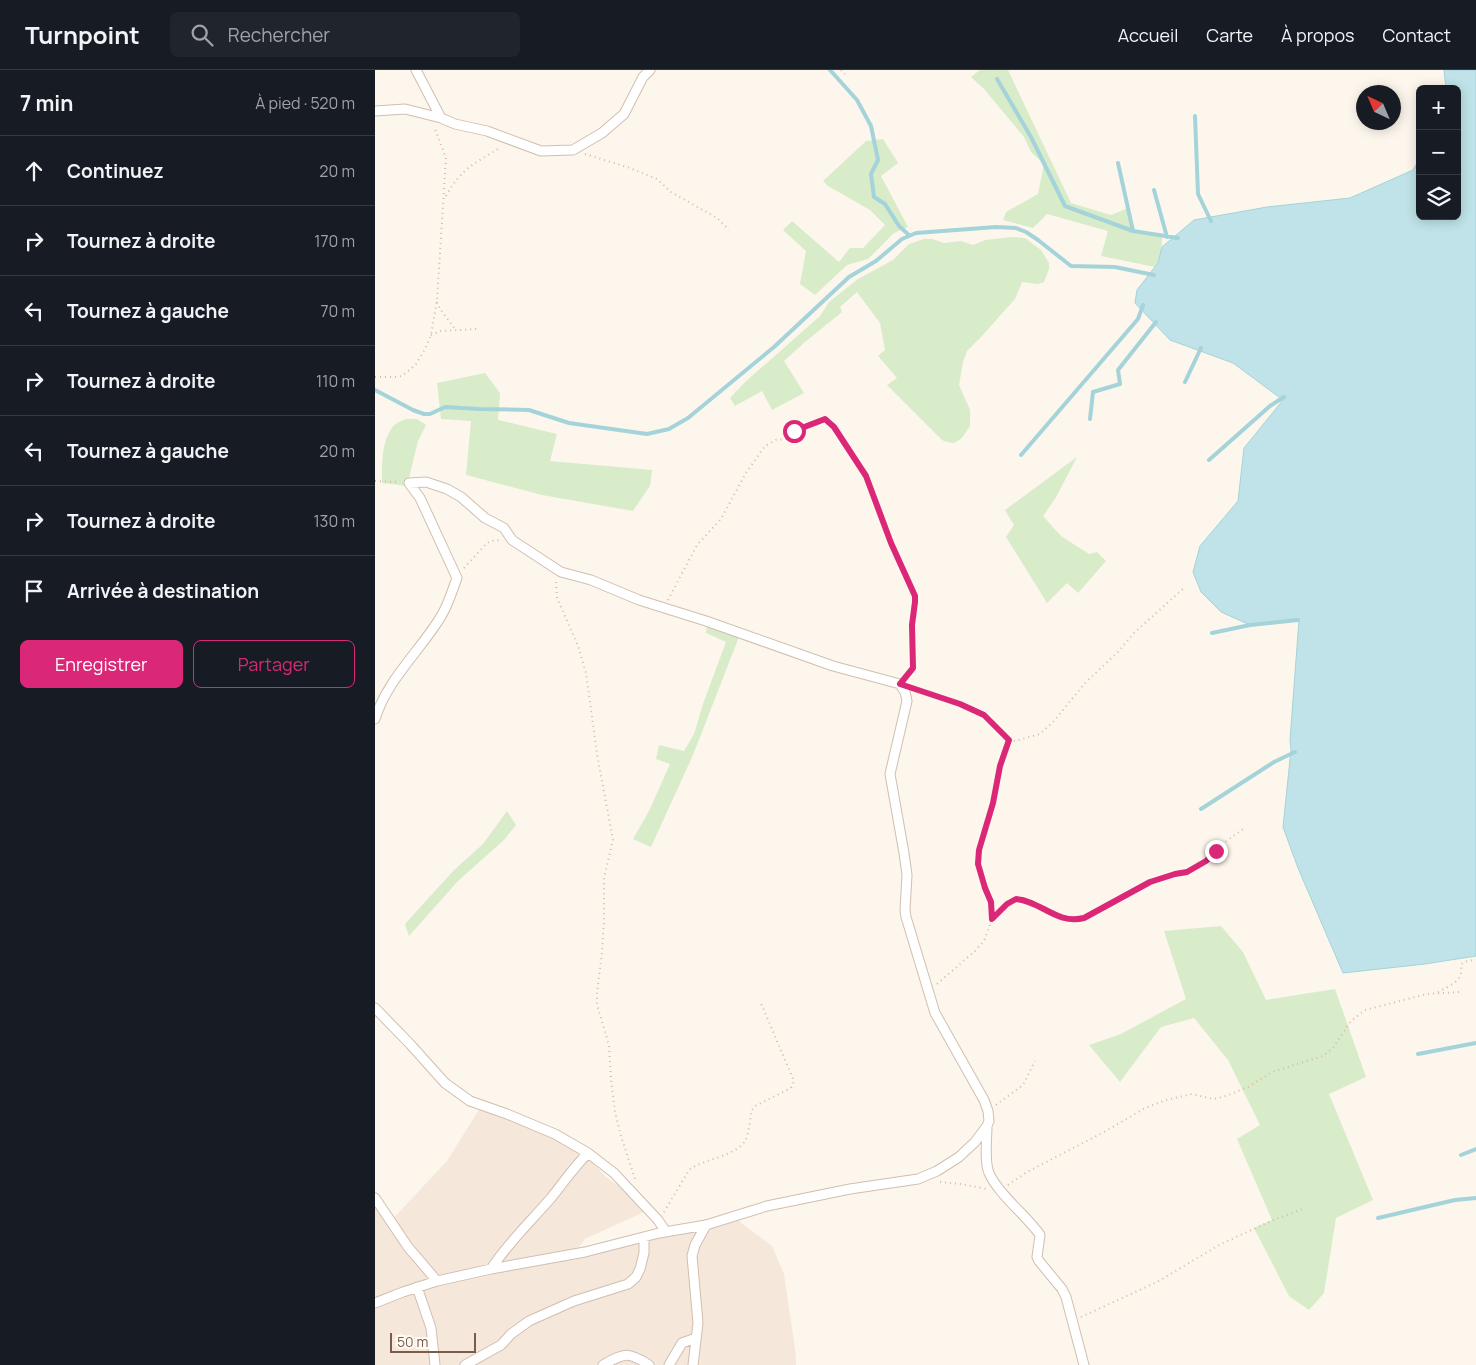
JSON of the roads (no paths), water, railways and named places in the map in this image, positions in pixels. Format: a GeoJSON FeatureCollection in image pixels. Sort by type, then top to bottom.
{"type":"FeatureCollection","features":[{"type":"Feature","properties":{"kind":"street"},"geometry":{"type":"LineString","coordinates":[[416,70],[441,118]]}},
{"type":"Feature","properties":{"kind":"street"},"geometry":{"type":"LineString","coordinates":[[375,111],[405,109],[441,118],[455,124],[487,131],[541,151],[573,150],[602,133],[624,114],[643,77],[650,70]]}},
{"type":"Feature","properties":{"kind":"street"},"geometry":{"type":"LineString","coordinates":[[375,719],[388,690],[441,617],[457,578],[420,498],[409,483],[426,482],[447,489],[461,497],[485,518],[504,528],[513,540],[555,569],[833,666],[900,684],[905,692],[907,701],[890,774],[905,853],[907,875],[905,910],[935,1013],[984,1100],[989,1121],[975,1142],[959,1157],[937,1171],[918,1179],[767,1206],[706,1225],[665,1232],[585,1252],[437,1281],[375,1303]]}},
{"type":"Feature","properties":{"kind":"street"},"geometry":{"type":"LineString","coordinates":[[375,1008],[445,1083],[470,1101],[555,1134],[587,1153],[614,1173],[658,1220],[665,1232]]}},
{"type":"Feature","properties":{"kind":"street"},"geometry":{"type":"LineString","coordinates":[[987,1126],[987,1163],[990,1174],[1001,1190],[1040,1235],[1037,1257],[1064,1292],[1084,1365]]}},
{"type":"Feature","properties":{"kind":"street"},"geometry":{"type":"LineString","coordinates":[[491,1269],[503,1251],[587,1153]]}},
{"type":"Feature","properties":{"kind":"street"},"geometry":{"type":"LineString","coordinates":[[375,1198],[408,1247],[437,1281]]}},
{"type":"Feature","properties":{"kind":"street"},"geometry":{"type":"LineString","coordinates":[[693,1365],[697,1306],[692,1256],[695,1245],[706,1225]]}},
{"type":"Feature","properties":{"kind":"street"},"geometry":{"type":"LineString","coordinates":[[465,1365],[501,1345],[511,1334],[529,1321],[574,1301],[628,1284],[636,1277],[639,1269],[644,1252],[644,1237]]}},
{"type":"Feature","properties":{"kind":"street"},"geometry":{"type":"LineString","coordinates":[[417,1287],[431,1328],[435,1365]]}},
{"type":"Feature","properties":{"kind":"street"},"geometry":{"type":"LineString","coordinates":[[669,1365],[682,1343],[696,1338]]}},
{"type":"Feature","properties":{"kind":"street"},"geometry":{"type":"LineString","coordinates":[[603,1365],[619,1356],[627,1354],[649,1365]]}},
{"type":"Feature","properties":{"kind":"water"},"geometry":{"type":"Polygon","coordinates":[[[1444,70],[1476,70],[1476,956],[1343,973],[1298,868],[1283,827],[1291,750],[1290,740],[1299,620],[1250,625],[1221,612],[1201,592],[1193,572],[1200,546],[1238,501],[1244,448],[1283,400],[1233,363],[1170,340],[1135,303],[1137,290],[1158,263],[1162,247],[1194,220],[1267,207],[1350,198],[1413,170],[1416,165],[1416,220],[1461,220],[1461,85],[1446,85],[1444,70]]]}},
{"type":"Feature","properties":{"kind":"waterway"},"geometry":{"type":"LineString","coordinates":[[830,70],[857,100],[871,126],[878,160],[871,174],[874,197],[885,204],[899,226],[909,235]]}},
{"type":"Feature","properties":{"kind":"waterway"},"geometry":{"type":"LineString","coordinates":[[997,79],[1031,137],[1065,206],[1133,231],[1178,238]]}},
{"type":"Feature","properties":{"kind":"waterway"},"geometry":{"type":"LineString","coordinates":[[1195,116],[1198,194],[1211,221]]}},
{"type":"Feature","properties":{"kind":"waterway"},"geometry":{"type":"LineString","coordinates":[[1118,163],[1133,231]]}},
{"type":"Feature","properties":{"kind":"waterway"},"geometry":{"type":"LineString","coordinates":[[1154,190],[1167,237]]}},
{"type":"Feature","properties":{"kind":"waterway"},"geometry":{"type":"LineString","coordinates":[[375,390],[424,414],[430,414],[445,407],[529,410],[569,423],[647,434],[669,429],[688,418],[774,347],[849,277],[876,261],[902,239],[916,233],[996,227],[1016,228],[1038,240],[1071,266],[1115,267],[1154,275]]}},
{"type":"Feature","properties":{"kind":"waterway"},"geometry":{"type":"LineString","coordinates":[[1021,455],[1138,319],[1143,305]]}},
{"type":"Feature","properties":{"kind":"waterway"},"geometry":{"type":"LineString","coordinates":[[1090,419],[1093,392],[1120,384],[1118,370],[1156,322]]}},
{"type":"Feature","properties":{"kind":"waterway"},"geometry":{"type":"LineString","coordinates":[[1185,382],[1201,348]]}},
{"type":"Feature","properties":{"kind":"waterway"},"geometry":{"type":"LineString","coordinates":[[1209,460],[1270,406],[1284,397]]}},
{"type":"Feature","properties":{"kind":"waterway"},"geometry":{"type":"LineString","coordinates":[[1212,633],[1250,625],[1298,620]]}},
{"type":"Feature","properties":{"kind":"waterway"},"geometry":{"type":"LineString","coordinates":[[1201,809],[1274,762],[1295,752]]}},
{"type":"Feature","properties":{"kind":"waterway"},"geometry":{"type":"LineString","coordinates":[[1418,1054],[1476,1043]]}},
{"type":"Feature","properties":{"kind":"waterway"},"geometry":{"type":"LineString","coordinates":[[1461,1155],[1476,1149]]}},
{"type":"Feature","properties":{"kind":"waterway"},"geometry":{"type":"LineString","coordinates":[[1378,1218],[1455,1200],[1476,1198]]}}]}
